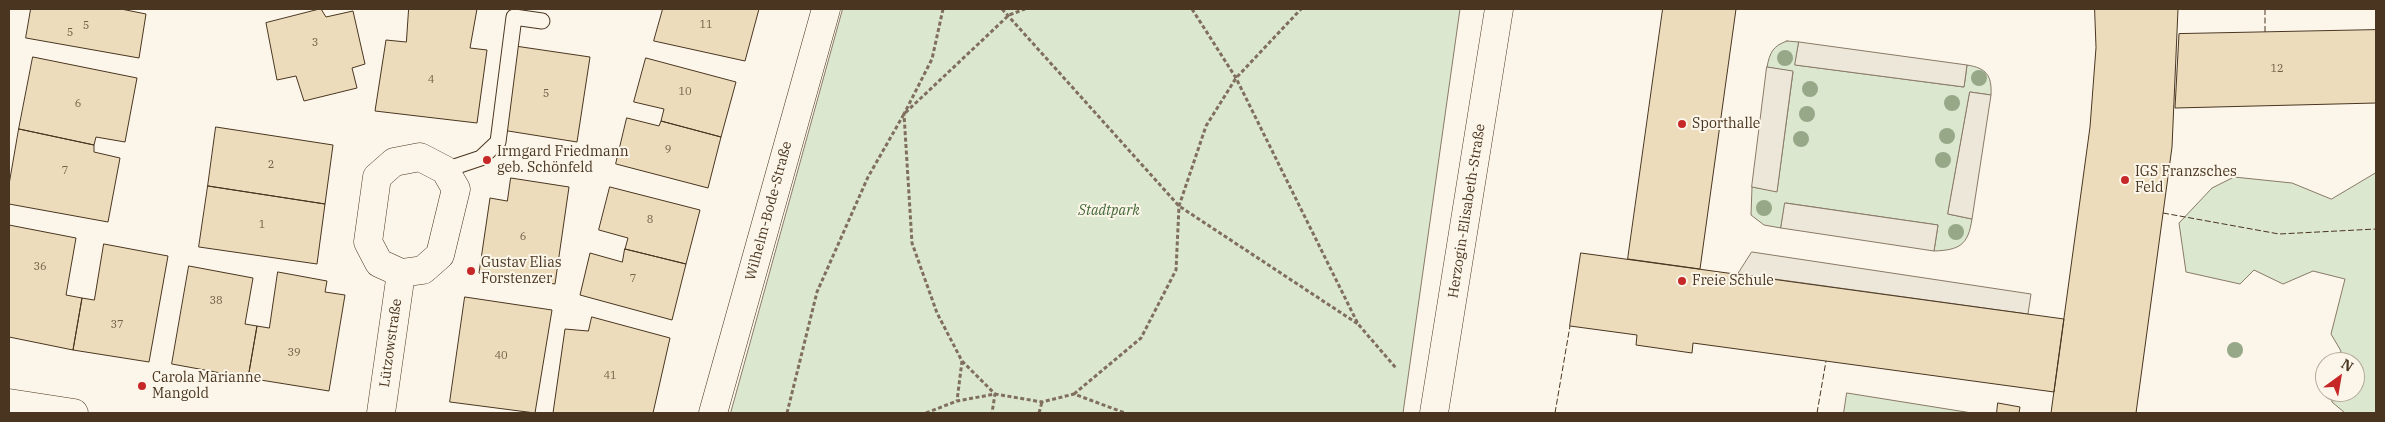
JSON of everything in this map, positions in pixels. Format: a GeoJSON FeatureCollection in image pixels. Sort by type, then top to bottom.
{"type":"FeatureCollection","features":[{"type":"Feature","properties":{"kind":"street","name":"Wilhelm-Bode-Straße"},"geometry":{"type":"LineString","coordinates":[[713,413],[826,9]]}},
{"type":"Feature","properties":{"kind":"street","name":"Herzogin-Elisabeth-Straße"},"geometry":{"type":"LineString","coordinates":[[1434,413],[1499,9]]}},
{"type":"Feature","properties":{"kind":"street"},"geometry":{"type":"LineString","coordinates":[[420,157],[445,170],[456,189],[440,256],[423,270],[401,274],[379,263],[368,242],[377,177],[394,162],[420,157]]}},
{"type":"Feature","properties":{"kind":"street","name":"Lützowstraße"},"geometry":{"type":"LineString","coordinates":[[381,413],[401,274]]}},
{"type":"Feature","properties":{"kind":"street"},"geometry":{"type":"LineString","coordinates":[[9,403],[74,413]]}},
{"type":"Feature","properties":{"kind":"lane"},"geometry":{"type":"LineString","coordinates":[[445,170],[481,158],[498,142],[514,17],[542,20]]}},
{"type":"Feature","properties":{"kind":"path"},"geometry":{"type":"LineString","coordinates":[[787,413],[816,292],[868,177],[904,114],[932,59],[943,9]]}},
{"type":"Feature","properties":{"kind":"path"},"geometry":{"type":"LineString","coordinates":[[1002,9],[1179,206],[1358,324]]}},
{"type":"Feature","properties":{"kind":"path"},"geometry":{"type":"LineString","coordinates":[[904,114],[1009,15],[1026,9]]}},
{"type":"Feature","properties":{"kind":"path"},"geometry":{"type":"LineString","coordinates":[[1192,9],[1236,78],[1358,324],[1396,368]]}},
{"type":"Feature","properties":{"kind":"path"},"geometry":{"type":"LineString","coordinates":[[926,413],[957,401],[996,394],[1042,402],[1074,394],[1141,338],[1176,270],[1179,206],[1206,126],[1236,78],[1301,9]]}},
{"type":"Feature","properties":{"kind":"path"},"geometry":{"type":"LineString","coordinates":[[904,114],[912,243],[937,313],[962,360],[996,394]]}},
{"type":"Feature","properties":{"kind":"path"},"geometry":{"type":"LineString","coordinates":[[957,401],[962,360]]}},
{"type":"Feature","properties":{"kind":"path"},"geometry":{"type":"LineString","coordinates":[[992,413],[996,394]]}},
{"type":"Feature","properties":{"kind":"path"},"geometry":{"type":"LineString","coordinates":[[1074,394],[1125,413]]}},
{"type":"Feature","properties":{"kind":"path"},"geometry":{"type":"LineString","coordinates":[[1039,413],[1042,402]]}},
{"type":"Feature","properties":{"kind":"green space","name":"Stadtpark"},"geometry":{"type":"Polygon","coordinates":[[[843,9],[1460,9],[1403,413],[731,413],[843,9]]]}},
{"type":"Feature","properties":{"kind":"green space"},"geometry":{"type":"Polygon","coordinates":[[[1787,41],[1799,42],[1796,65],[1964,87],[1967,65],[1979,68],[1986,74],[1990,82],[1991,95],[1970,92],[1948,214],[1972,219],[1968,235],[1961,244],[1950,249],[1934,251],[1938,225],[1786,203],[1781,228],[1764,225],[1751,215],[1752,187],[1777,191],[1793,72],[1767,67],[1773,50],[1778,45],[1787,41]]]}},
{"type":"Feature","properties":{"kind":"green space"},"geometry":{"type":"Polygon","coordinates":[[[2376,173],[2376,413],[2345,413],[2332,402],[2365,402],[2365,352],[2341,352],[2331,334],[2345,279],[2313,271],[2283,284],[2254,270],[2240,284],[2186,272],[2179,223],[2212,188],[2234,177],[2292,183],[2331,199],[2376,173]]]}},
{"type":"Feature","properties":{"kind":"green space"},"geometry":{"type":"Polygon","coordinates":[[[1847,393],[1972,413],[1844,413],[1847,393]]]}},
{"type":"Feature","properties":{"kind":"shaded area"},"geometry":{"type":"Polygon","coordinates":[[[1799,42],[1967,65],[1964,87],[1795,65],[1799,42]]]}},
{"type":"Feature","properties":{"kind":"shaded area"},"geometry":{"type":"Polygon","coordinates":[[[1767,67],[1793,71],[1777,192],[1752,187],[1767,67]]]}},
{"type":"Feature","properties":{"kind":"shaded area"},"geometry":{"type":"Polygon","coordinates":[[[1970,92],[1991,95],[1972,219],[1948,214],[1970,92]]]}},
{"type":"Feature","properties":{"kind":"shaded area"},"geometry":{"type":"Polygon","coordinates":[[[1785,203],[1938,225],[1934,251],[1781,228],[1785,203]]]}},
{"type":"Feature","properties":{"kind":"shaded area"},"geometry":{"type":"Polygon","coordinates":[[[1752,252],[2031,294],[2028,314],[1738,274],[1752,252]]]}},
{"type":"Feature","properties":{"kind":"building"},"geometry":{"type":"Polygon","coordinates":[[[31,9],[121,9],[146,14],[139,58],[26,38],[31,9]]]}},
{"type":"Feature","properties":{"kind":"building"},"geometry":{"type":"Polygon","coordinates":[[[321,9],[326,17],[353,11],[365,64],[352,68],[357,88],[304,101],[296,76],[277,80],[266,23],[321,9]]]}},
{"type":"Feature","properties":{"kind":"building"},"geometry":{"type":"Polygon","coordinates":[[[409,9],[477,9],[470,48],[487,50],[477,123],[375,111],[386,40],[406,42],[409,9]]]}},
{"type":"Feature","properties":{"kind":"building"},"geometry":{"type":"Polygon","coordinates":[[[663,9],[759,9],[745,61],[654,41],[663,9]]]}},
{"type":"Feature","properties":{"kind":"building"},"geometry":{"type":"Polygon","coordinates":[[[1663,9],[1736,9],[1700,269],[1628,259],[1663,9]]]}},
{"type":"Feature","properties":{"kind":"building","name":"IGS Franzsches Feld"},"geometry":{"type":"Polygon","coordinates":[[[2095,9],[2178,9],[2172,147],[2136,413],[2051,413],[2090,127],[2096,48],[2095,9]]]}},
{"type":"Feature","properties":{"kind":"building"},"geometry":{"type":"Polygon","coordinates":[[[2376,30],[2376,103],[2175,108],[2179,34],[2376,30]]]}},
{"type":"Feature","properties":{"kind":"building"},"geometry":{"type":"Polygon","coordinates":[[[515,46],[590,57],[577,142],[502,130],[515,46]]]}},
{"type":"Feature","properties":{"kind":"building"},"geometry":{"type":"Polygon","coordinates":[[[33,57],[137,78],[125,142],[96,137],[94,145],[19,129],[33,57]]]}},
{"type":"Feature","properties":{"kind":"building"},"geometry":{"type":"Polygon","coordinates":[[[646,58],[736,82],[721,137],[661,121],[664,109],[634,102],[646,58]]]}},
{"type":"Feature","properties":{"kind":"building"},"geometry":{"type":"Polygon","coordinates":[[[627,118],[659,126],[661,121],[721,137],[708,188],[616,164],[627,118]]]}},
{"type":"Feature","properties":{"kind":"building"},"geometry":{"type":"Polygon","coordinates":[[[216,127],[333,145],[325,204],[208,186],[216,127]]]}},
{"type":"Feature","properties":{"kind":"building"},"geometry":{"type":"Polygon","coordinates":[[[19,129],[94,145],[94,152],[120,158],[108,222],[9,204],[9,185],[19,129]]]}},
{"type":"Feature","properties":{"kind":"building"},"geometry":{"type":"Polygon","coordinates":[[[511,178],[569,187],[555,284],[479,273],[490,198],[507,201],[511,178]]]}},
{"type":"Feature","properties":{"kind":"building"},"geometry":{"type":"Polygon","coordinates":[[[208,186],[325,204],[317,264],[199,247],[208,186]]]}},
{"type":"Feature","properties":{"kind":"building"},"geometry":{"type":"Polygon","coordinates":[[[610,187],[700,210],[686,264],[625,249],[628,238],[599,230],[610,187]]]}},
{"type":"Feature","properties":{"kind":"building"},"geometry":{"type":"Polygon","coordinates":[[[9,225],[76,238],[66,295],[82,298],[73,350],[9,337],[9,225]]]}},
{"type":"Feature","properties":{"kind":"building"},"geometry":{"type":"Polygon","coordinates":[[[104,244],[168,256],[149,362],[73,350],[82,298],[94,300],[104,244]]]}},
{"type":"Feature","properties":{"kind":"building"},"geometry":{"type":"Polygon","coordinates":[[[625,249],[686,264],[672,320],[580,295],[590,253],[622,262],[625,249]]]}},
{"type":"Feature","properties":{"kind":"building"},"geometry":{"type":"Polygon","coordinates":[[[1581,253],[2064,319],[2054,392],[1693,343],[1692,353],[1636,345],[1637,335],[1570,326],[1581,253]]]}},
{"type":"Feature","properties":{"kind":"building"},"geometry":{"type":"Polygon","coordinates":[[[189,266],[253,278],[245,324],[257,326],[248,378],[172,364],[189,266]]]}},
{"type":"Feature","properties":{"kind":"building"},"geometry":{"type":"Polygon","coordinates":[[[278,272],[327,281],[325,292],[345,295],[329,391],[248,378],[257,326],[269,328],[278,272]]]}},
{"type":"Feature","properties":{"kind":"building"},"geometry":{"type":"Polygon","coordinates":[[[465,297],[552,310],[535,413],[450,402],[465,297]]]}},
{"type":"Feature","properties":{"kind":"building"},"geometry":{"type":"Polygon","coordinates":[[[592,317],[670,338],[653,413],[553,413],[565,329],[588,331],[592,317]]]}},
{"type":"Feature","properties":{"kind":"building"},"geometry":{"type":"Polygon","coordinates":[[[1998,403],[2020,407],[2019,413],[1997,413],[1998,403]]]}},
{"type":"Feature","properties":{"kind":"fence"},"geometry":{"type":"LineString","coordinates":[[2265,9],[2265,33]]}},
{"type":"Feature","properties":{"kind":"fence"},"geometry":{"type":"LineString","coordinates":[[2163,213],[2279,234],[2376,229]]}},
{"type":"Feature","properties":{"kind":"fence"},"geometry":{"type":"LineString","coordinates":[[1555,413],[1570,326]]}},
{"type":"Feature","properties":{"kind":"fence"},"geometry":{"type":"LineString","coordinates":[[1817,413],[1826,361]]}},
{"type":"Feature","properties":{"kind":"place","name":"Sporthalle"},"geometry":{"type":"Point","coordinates":[1682,124]}},
{"type":"Feature","properties":{"kind":"place","name":"Irmgard Friedmann geb. Schönfeld"},"geometry":{"type":"Point","coordinates":[487,160]}},
{"type":"Feature","properties":{"kind":"place","name":"IGS Franzsches Feld"},"geometry":{"type":"Point","coordinates":[2125,180]}},
{"type":"Feature","properties":{"kind":"place","name":"Gustav Elias Forstenzer"},"geometry":{"type":"Point","coordinates":[471,271]}},
{"type":"Feature","properties":{"kind":"place","name":"Freie Schule"},"geometry":{"type":"Point","coordinates":[1682,281]}},
{"type":"Feature","properties":{"kind":"place","name":"Carola Marianne Mangold"},"geometry":{"type":"Point","coordinates":[142,386]}}]}
